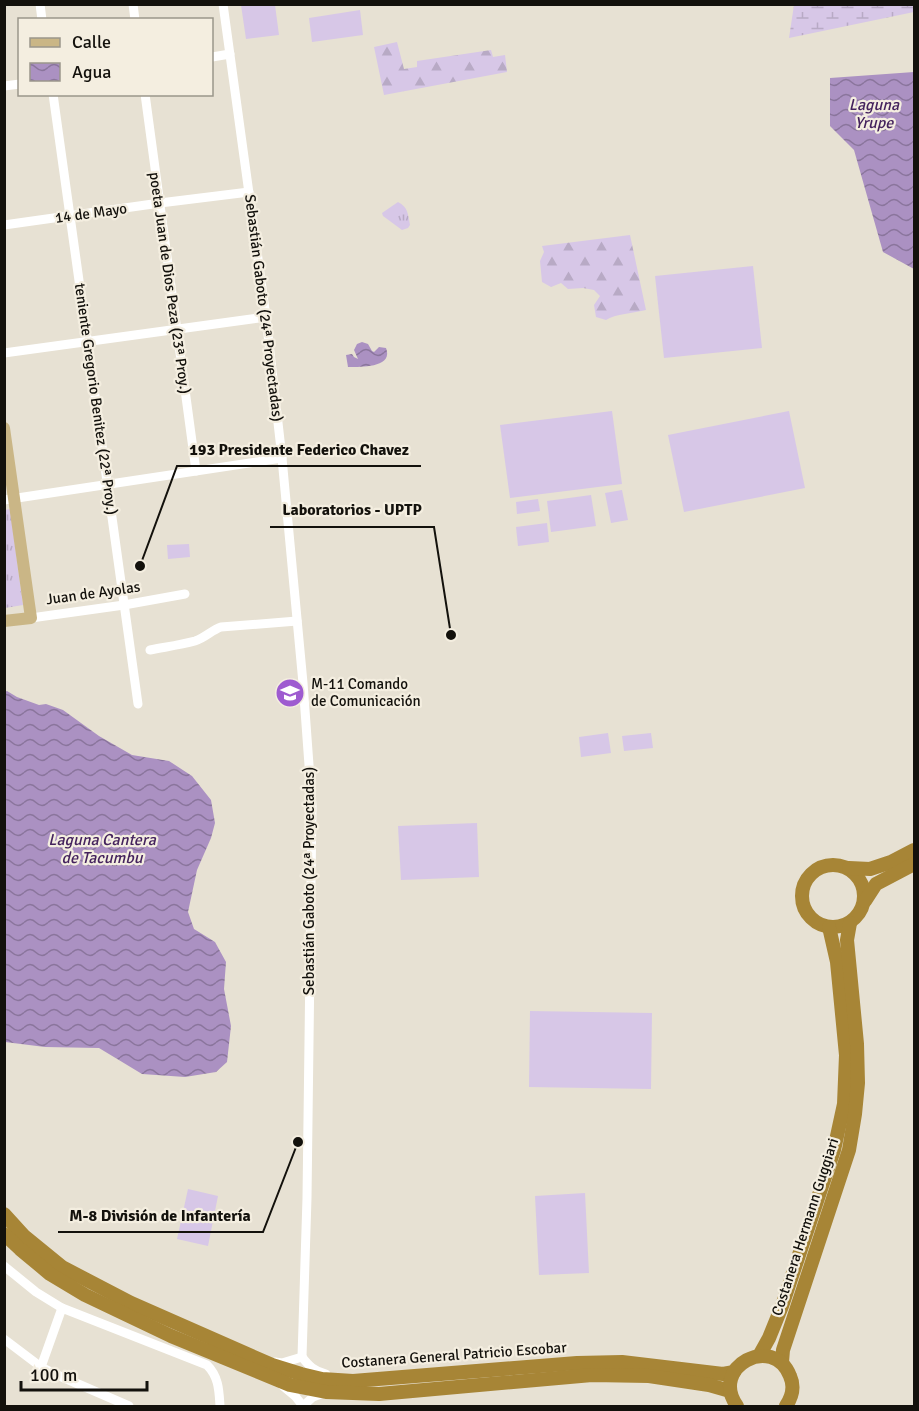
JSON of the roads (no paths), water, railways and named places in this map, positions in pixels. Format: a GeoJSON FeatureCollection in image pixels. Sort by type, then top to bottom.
{"type":"FeatureCollection","features":[{"type":"Feature","properties":{"kind":"highway"},"geometry":{"type":"LineString","coordinates":[[849,868],[870,868],[891,862],[915,850]]}},
{"type":"Feature","properties":{"kind":"highway"},"geometry":{"type":"LineString","coordinates":[[865,901],[862,882],[849,868],[839,864],[820,867],[806,880],[802,890],[805,910],[811,918],[829,927],[843,926],[857,917],[876,884],[915,864]]}},
{"type":"Feature","properties":{"kind":"highway","name":"Costanera Hermann Guggiari"},"geometry":{"type":"LineString","coordinates":[[782,1362],[783,1350],[849,1150],[855,1114],[858,1054],[847,940],[850,923]]}},
{"type":"Feature","properties":{"kind":"highway","name":"Costanera Hermann Guggiari"},"geometry":{"type":"LineString","coordinates":[[759,1356],[770,1337],[782,1306],[834,1149],[844,1104],[846,1055],[837,962],[829,927]]}},
{"type":"Feature","properties":{"kind":"highway","name":"Costanera General Patricio Escobar"},"geometry":{"type":"LineString","coordinates":[[4,1214],[24,1236],[62,1267],[131,1303],[259,1359],[301,1374],[353,1381],[578,1362],[622,1362],[723,1374],[734,1372]]}},
{"type":"Feature","properties":{"kind":"highway","name":"Costanera General Patricio Escobar"},"geometry":{"type":"LineString","coordinates":[[4,1234],[50,1274],[85,1295],[171,1336],[290,1385],[326,1392],[379,1394],[592,1375],[649,1376],[709,1385],[730,1391]]}},
{"type":"Feature","properties":{"kind":"highway"},"geometry":{"type":"LineString","coordinates":[[738,1407],[730,1391],[730,1381],[734,1372],[749,1358],[767,1356],[782,1362],[792,1380],[793,1390],[786,1407]]}},
{"type":"Feature","properties":{"kind":"main road"},"geometry":{"type":"LineString","coordinates":[[4,428],[9,499],[31,618]]}},
{"type":"Feature","properties":{"kind":"main road","name":"Juan de Ayolas"},"geometry":{"type":"LineString","coordinates":[[4,621],[31,618]]}},
{"type":"Feature","properties":{"kind":"street"},"geometry":{"type":"LineString","coordinates":[[213,57],[230,54],[223,4]]}},
{"type":"Feature","properties":{"kind":"street","name":"Sebastián Gaboto (24ª Proyectadas)"},"geometry":{"type":"LineString","coordinates":[[230,54],[266,316],[282,458],[312,807],[307,1198],[302,1357]]}},
{"type":"Feature","properties":{"kind":"street","name":"teniente Gregorio Benitez (22ª Proy.)"},"geometry":{"type":"LineString","coordinates":[[53,96],[138,704]]}},
{"type":"Feature","properties":{"kind":"street","name":"poeta Juan de Dios Peza (23ª Proy.)"},"geometry":{"type":"LineString","coordinates":[[145,96],[196,471]]}},
{"type":"Feature","properties":{"kind":"street","name":"14 de Mayo"},"geometry":{"type":"LineString","coordinates":[[4,225],[249,192]]}},
{"type":"Feature","properties":{"kind":"street"},"geometry":{"type":"LineString","coordinates":[[4,353],[266,316]]}},
{"type":"Feature","properties":{"kind":"street"},"geometry":{"type":"LineString","coordinates":[[9,499],[282,458]]}},
{"type":"Feature","properties":{"kind":"street","name":"Juan de Ayolas"},"geometry":{"type":"LineString","coordinates":[[31,618],[185,594]]}},
{"type":"Feature","properties":{"kind":"street"},"geometry":{"type":"LineString","coordinates":[[150,650],[195,640],[221,627],[297,621]]}},
{"type":"Feature","properties":{"kind":"street"},"geometry":{"type":"LineString","coordinates":[[4,1266],[36,1292],[62,1308],[207,1365],[217,1380],[220,1407]]}},
{"type":"Feature","properties":{"kind":"street"},"geometry":{"type":"LineString","coordinates":[[41,1367],[62,1308]]}},
{"type":"Feature","properties":{"kind":"street"},"geometry":{"type":"LineString","coordinates":[[4,1339],[41,1367],[129,1407]]}},
{"type":"Feature","properties":{"kind":"street"},"geometry":{"type":"LineString","coordinates":[[259,1359],[282,1363],[302,1357],[315,1371],[353,1381]]}},
{"type":"Feature","properties":{"kind":"street"},"geometry":{"type":"LineString","coordinates":[[271,1377],[296,1396],[303,1407],[313,1397],[326,1392]]}},
{"type":"Feature","properties":{"kind":"water","name":"Laguna Yrupe"},"geometry":{"type":"Polygon","coordinates":[[[914,72],[914,269],[883,252],[854,150],[830,126],[830,78],[914,72]]]}},
{"type":"Feature","properties":{"kind":"water"},"geometry":{"type":"Polygon","coordinates":[[[362,342],[368,344],[374,352],[379,347],[386,348],[385,359],[374,365],[348,367],[346,355],[352,354],[358,359],[354,350],[357,344],[362,342]]]}},
{"type":"Feature","properties":{"kind":"water","name":"Laguna Cantera de Tacumbu"},"geometry":{"type":"Polygon","coordinates":[[[7,691],[39,705],[46,704],[63,710],[99,736],[132,755],[169,761],[192,776],[211,800],[215,823],[197,870],[188,912],[194,929],[215,942],[226,962],[224,989],[231,1026],[227,1062],[216,1072],[185,1077],[142,1074],[99,1048],[45,1047],[5,1042],[4,692],[7,691]]]}},
{"type":"Feature","properties":{"kind":"place","name":"193 Presidente Federico Chavez"},"geometry":{"type":"Point","coordinates":[140,566]}},
{"type":"Feature","properties":{"kind":"place","name":"Laboratorios - UPTP"},"geometry":{"type":"Point","coordinates":[451,635]}},
{"type":"Feature","properties":{"kind":"place","name":"M-11 Comando de Comunicación"},"geometry":{"type":"Point","coordinates":[290,693]}},
{"type":"Feature","properties":{"kind":"place","name":"M-8 División de Infantería"},"geometry":{"type":"Point","coordinates":[298,1142]}}]}
